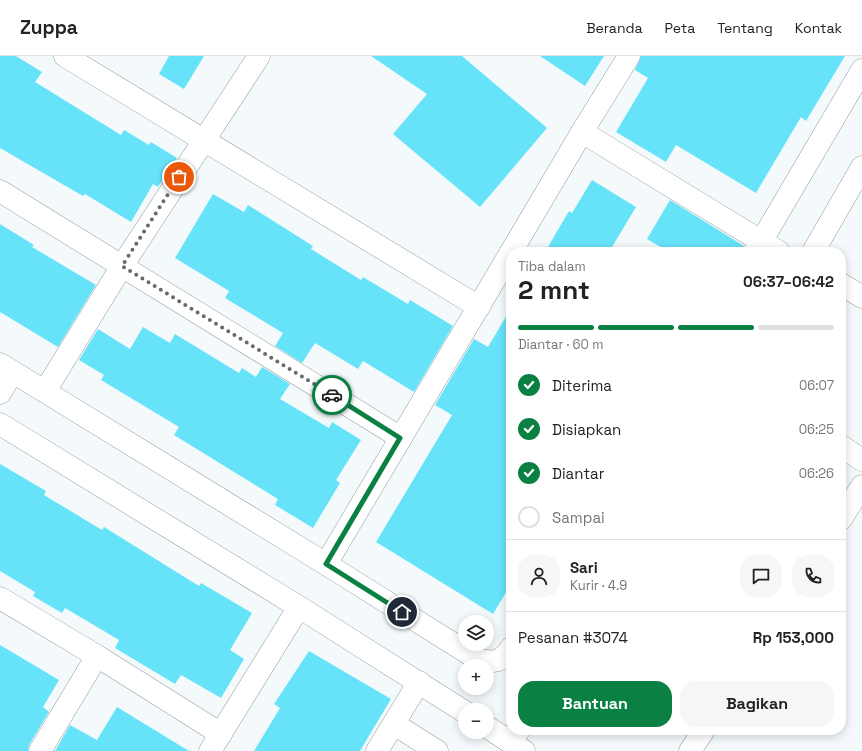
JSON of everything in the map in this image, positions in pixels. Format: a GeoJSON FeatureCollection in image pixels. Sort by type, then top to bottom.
{"type":"FeatureCollection","features":[{"type":"Feature","properties":{"kind":"street"},"geometry":{"type":"LineString","coordinates":[[65,56],[479,306]]}},
{"type":"Feature","properties":{"kind":"street"},"geometry":{"type":"LineString","coordinates":[[45,391],[122,266],[259,56]]}},
{"type":"Feature","properties":{"kind":"street"},"geometry":{"type":"LineString","coordinates":[[514,247],[629,56]]}},
{"type":"Feature","properties":{"kind":"street"},"geometry":{"type":"LineString","coordinates":[[766,247],[862,70]]}},
{"type":"Feature","properties":{"kind":"street"},"geometry":{"type":"LineString","coordinates":[[582,132],[762,247]]}},
{"type":"Feature","properties":{"kind":"street"},"geometry":{"type":"LineString","coordinates":[[816,247],[862,167]]}},
{"type":"Feature","properties":{"kind":"street"},"geometry":{"type":"LineString","coordinates":[[0,191],[400,438]]}},
{"type":"Feature","properties":{"kind":"street"},"geometry":{"type":"LineString","coordinates":[[326,564],[506,260]]}},
{"type":"Feature","properties":{"kind":"street"},"geometry":{"type":"LineString","coordinates":[[846,287],[862,297]]}},
{"type":"Feature","properties":{"kind":"street"},"geometry":{"type":"LineString","coordinates":[[0,394],[7,368],[479,660],[492,663],[506,656]]}},
{"type":"Feature","properties":{"kind":"street"},"geometry":{"type":"LineString","coordinates":[[0,424],[299,607],[458,707]]}},
{"type":"Feature","properties":{"kind":"street"},"geometry":{"type":"LineString","coordinates":[[846,449],[862,460]]}},
{"type":"Feature","properties":{"kind":"street"},"geometry":{"type":"LineString","coordinates":[[846,511],[862,486]]}},
{"type":"Feature","properties":{"kind":"street"},"geometry":{"type":"LineString","coordinates":[[0,598],[97,656],[215,742],[299,607]]}},
{"type":"Feature","properties":{"kind":"street"},"geometry":{"type":"LineString","coordinates":[[40,751],[97,656]]}},
{"type":"Feature","properties":{"kind":"street"},"geometry":{"type":"LineString","coordinates":[[377,751],[419,682]]}},
{"type":"Feature","properties":{"kind":"street"},"geometry":{"type":"LineString","coordinates":[[394,724],[437,751]]}},
{"type":"Feature","properties":{"kind":"street"},"geometry":{"type":"LineString","coordinates":[[494,730],[517,740]]}},
{"type":"Feature","properties":{"kind":"street"},"geometry":{"type":"LineString","coordinates":[[690,751],[701,735]]}},
{"type":"Feature","properties":{"kind":"building"},"geometry":{"type":"Polygon","coordinates":[[[0,56],[16,56],[42,72],[35,82],[121,135],[124,130],[149,145],[151,142],[177,158],[158,187],[153,184],[131,222],[85,194],[83,196],[0,148],[0,56]]]}},
{"type":"Feature","properties":{"kind":"building"},"geometry":{"type":"Polygon","coordinates":[[[169,56],[204,56],[184,89],[159,74],[169,56]]]}},
{"type":"Feature","properties":{"kind":"building"},"geometry":{"type":"Polygon","coordinates":[[[371,56],[462,56],[547,128],[480,207],[393,134],[427,94],[371,56]]]}},
{"type":"Feature","properties":{"kind":"building"},"geometry":{"type":"Polygon","coordinates":[[[540,56],[604,56],[585,86],[540,56]]]}},
{"type":"Feature","properties":{"kind":"building"},"geometry":{"type":"Polygon","coordinates":[[[641,56],[845,56],[806,121],[801,117],[756,193],[676,145],[666,162],[616,132],[648,78],[635,70],[641,56]]]}},
{"type":"Feature","properties":{"kind":"building"},"geometry":{"type":"Polygon","coordinates":[[[592,180],[636,207],[612,247],[548,247],[569,211],[572,213],[592,180]]]}},
{"type":"Feature","properties":{"kind":"building"},"geometry":{"type":"Polygon","coordinates":[[[213,194],[244,212],[248,205],[313,246],[311,249],[361,280],[363,277],[408,304],[410,300],[453,326],[414,392],[363,361],[358,369],[315,343],[302,363],[275,346],[283,333],[225,298],[229,291],[175,258],[213,194]]]}},
{"type":"Feature","properties":{"kind":"building"},"geometry":{"type":"Polygon","coordinates":[[[670,200],[744,246],[661,247],[647,239],[670,200]]]}},
{"type":"Feature","properties":{"kind":"building"},"geometry":{"type":"Polygon","coordinates":[[[0,224],[34,245],[32,247],[96,285],[58,347],[0,312],[0,224]]]}},
{"type":"Feature","properties":{"kind":"building"},"geometry":{"type":"Polygon","coordinates":[[[506,316],[506,592],[493,614],[376,542],[452,415],[435,405],[474,339],[488,347],[506,316]]]}},
{"type":"Feature","properties":{"kind":"building"},"geometry":{"type":"Polygon","coordinates":[[[143,327],[170,343],[175,334],[239,373],[242,368],[256,377],[262,367],[290,384],[280,399],[329,428],[332,422],[361,440],[336,480],[340,483],[313,528],[275,505],[278,499],[174,435],[179,427],[101,380],[104,375],[79,360],[98,329],[130,349],[143,327]]]}},
{"type":"Feature","properties":{"kind":"building"},"geometry":{"type":"Polygon","coordinates":[[[0,464],[46,491],[44,495],[102,530],[104,527],[199,586],[201,583],[252,613],[230,650],[244,659],[221,698],[181,675],[175,684],[115,648],[119,640],[65,608],[62,613],[33,596],[35,592],[0,571],[0,464]]]}},
{"type":"Feature","properties":{"kind":"building"},"geometry":{"type":"Polygon","coordinates":[[[0,645],[59,680],[43,707],[49,712],[29,745],[28,751],[0,751],[0,645]]]}},
{"type":"Feature","properties":{"kind":"building"},"geometry":{"type":"Polygon","coordinates":[[[309,651],[391,699],[360,751],[254,751],[280,708],[274,704],[309,651]]]}},
{"type":"Feature","properties":{"kind":"building"},"geometry":{"type":"Polygon","coordinates":[[[117,707],[189,751],[55,751],[70,725],[97,740],[117,707]]]}},
{"type":"Feature","properties":{"kind":"way so far"},"geometry":{"type":"LineString","coordinates":[[179,177],[122,266],[332,395]]}},
{"type":"Feature","properties":{"kind":"route"},"geometry":{"type":"LineString","coordinates":[[332,395],[400,438],[326,564],[402,612]]}}]}
